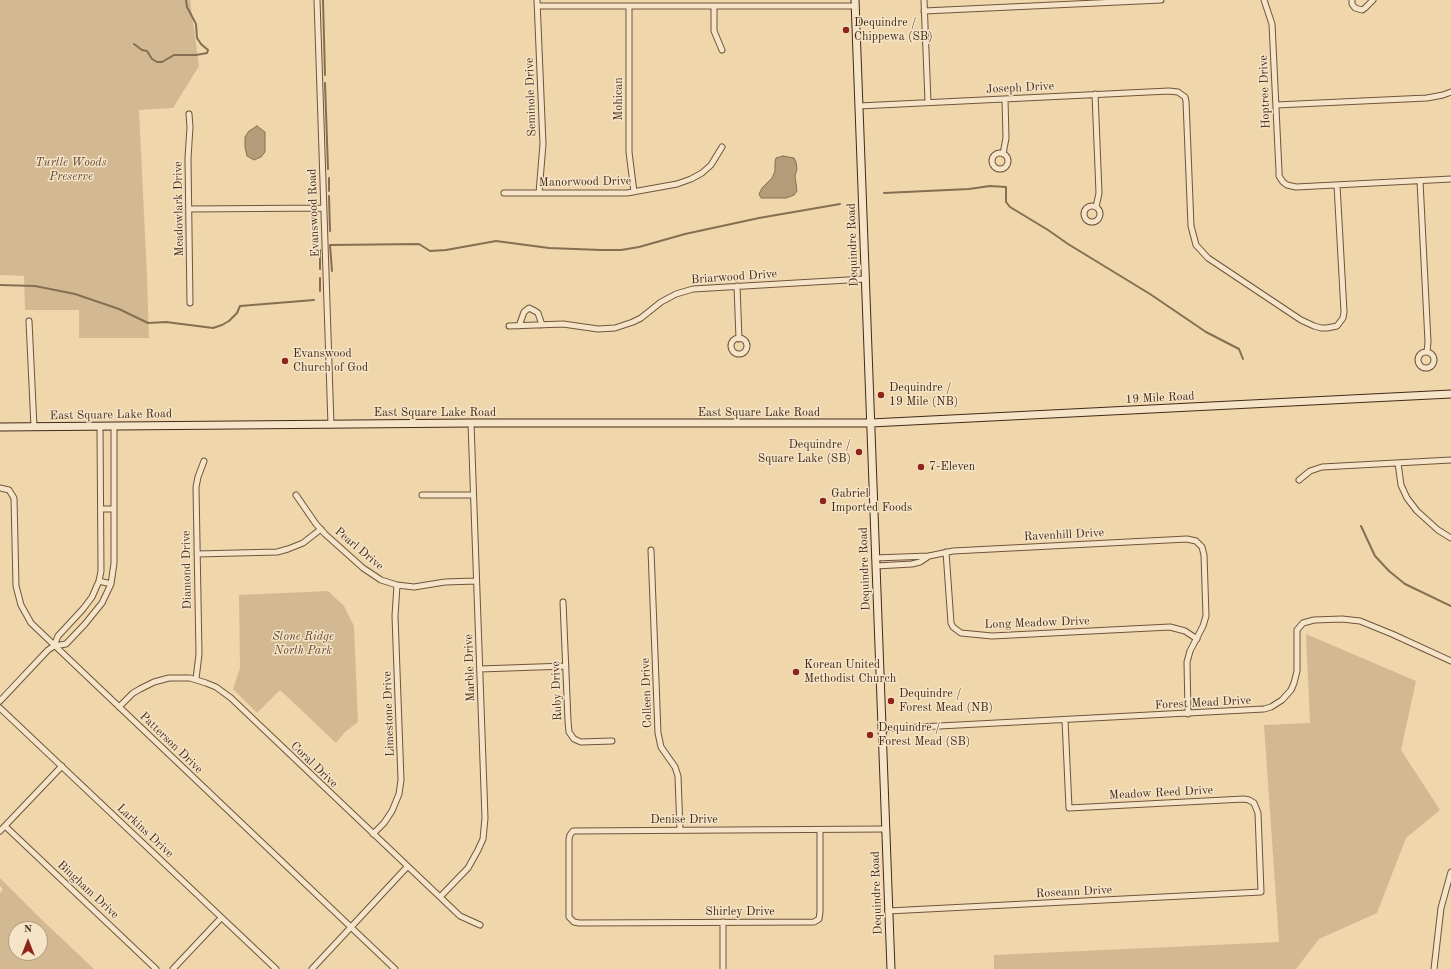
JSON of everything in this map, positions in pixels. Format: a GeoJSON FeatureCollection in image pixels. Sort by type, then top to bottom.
{"type":"FeatureCollection","features":[{"type":"Feature","properties":{"kind":"main road","name":"Dequindre Road"},"geometry":{"type":"LineString","coordinates":[[855,3],[891,969]]}},
{"type":"Feature","properties":{"kind":"main road","name":"19 Mile Road"},"geometry":{"type":"LineString","coordinates":[[870,423],[1451,394]]}},
{"type":"Feature","properties":{"kind":"main road","name":"East Square Lake Road"},"geometry":{"type":"LineString","coordinates":[[0,427],[470,423],[870,423]]}},
{"type":"Feature","properties":{"kind":"street","name":"Evanswood Road"},"geometry":{"type":"LineString","coordinates":[[317,0],[331,424]]}},
{"type":"Feature","properties":{"kind":"street"},"geometry":{"type":"LineString","coordinates":[[924,0],[928,102]]}},
{"type":"Feature","properties":{"kind":"street"},"geometry":{"type":"LineString","coordinates":[[924,11],[1161,0]]}},
{"type":"Feature","properties":{"kind":"street","name":"Hoptree Drive"},"geometry":{"type":"LineString","coordinates":[[1264,0],[1272,24],[1279,176],[1287,185],[1296,187],[1337,185]]}},
{"type":"Feature","properties":{"kind":"street"},"geometry":{"type":"LineString","coordinates":[[1352,0],[1352,4],[1355,8],[1362,10],[1372,0]]}},
{"type":"Feature","properties":{"kind":"street"},"geometry":{"type":"LineString","coordinates":[[537,3],[629,6],[855,3]]}},
{"type":"Feature","properties":{"kind":"street","name":"Seminole Drive"},"geometry":{"type":"LineString","coordinates":[[537,3],[543,144],[539,193]]}},
{"type":"Feature","properties":{"kind":"street","name":"Mohican"},"geometry":{"type":"LineString","coordinates":[[629,6],[629,152],[634,192]]}},
{"type":"Feature","properties":{"kind":"street"},"geometry":{"type":"LineString","coordinates":[[714,6],[714,31],[722,50]]}},
{"type":"Feature","properties":{"kind":"street","name":"Joseph Drive"},"geometry":{"type":"LineString","coordinates":[[859,106],[1169,91],[1182,94],[1185,97],[1187,105],[1191,226],[1196,245],[1208,258],[1308,324],[1327,328],[1337,326],[1343,318],[1344,312],[1337,185]]}},
{"type":"Feature","properties":{"kind":"street"},"geometry":{"type":"LineString","coordinates":[[1276,105],[1427,98],[1451,92]]}},
{"type":"Feature","properties":{"kind":"street"},"geometry":{"type":"LineString","coordinates":[[1095,94],[1099,193],[1096,207]]}},
{"type":"Feature","properties":{"kind":"street"},"geometry":{"type":"LineString","coordinates":[[1003,154],[1006,138],[1005,99]]}},
{"type":"Feature","properties":{"kind":"street","name":"Meadowlark Drive"},"geometry":{"type":"LineString","coordinates":[[189,114],[190,127],[188,158],[190,303]]}},
{"type":"Feature","properties":{"kind":"street","name":"Manorwood Drive"},"geometry":{"type":"LineString","coordinates":[[504,193],[612,194],[634,192],[677,184],[695,177],[711,165],[722,147]]}},
{"type":"Feature","properties":{"kind":"street"},"geometry":{"type":"LineString","coordinates":[[1337,185],[1451,179]]}},
{"type":"Feature","properties":{"kind":"street"},"geometry":{"type":"LineString","coordinates":[[1420,180],[1428,342],[1427,352]]}},
{"type":"Feature","properties":{"kind":"street"},"geometry":{"type":"LineString","coordinates":[[189,209],[324,208]]}},
{"type":"Feature","properties":{"kind":"street","name":"Briarwood Drive"},"geometry":{"type":"LineString","coordinates":[[509,326],[570,325],[598,329],[615,328],[633,322],[668,298],[684,291],[704,287],[865,279]]}},
{"type":"Feature","properties":{"kind":"street"},"geometry":{"type":"LineString","coordinates":[[737,286],[739,338]]}},
{"type":"Feature","properties":{"kind":"street"},"geometry":{"type":"LineString","coordinates":[[519,326],[524,312],[530,308],[538,314],[542,325]]}},
{"type":"Feature","properties":{"kind":"street"},"geometry":{"type":"LineString","coordinates":[[29,321],[34,427]]}},
{"type":"Feature","properties":{"kind":"street","name":"Marble Drive"},"geometry":{"type":"LineString","coordinates":[[440,898],[468,868],[483,839],[485,818],[470,423]]}},
{"type":"Feature","properties":{"kind":"street"},"geometry":{"type":"LineString","coordinates":[[54,646],[58,636],[92,597],[99,580],[102,560],[100,426]]}},
{"type":"Feature","properties":{"kind":"street"},"geometry":{"type":"LineString","coordinates":[[0,701],[48,650],[54,646],[66,644],[86,624],[102,603],[111,584],[114,563],[114,426]]}},
{"type":"Feature","properties":{"kind":"street"},"geometry":{"type":"LineString","coordinates":[[1299,480],[1310,471],[1322,467],[1451,460]]}},
{"type":"Feature","properties":{"kind":"street","name":"Diamond Drive"},"geometry":{"type":"LineString","coordinates":[[196,679],[199,654],[196,487],[204,461]]}},
{"type":"Feature","properties":{"kind":"street"},"geometry":{"type":"LineString","coordinates":[[1398,463],[1401,485],[1407,498],[1417,511],[1438,530],[1451,538]]}},
{"type":"Feature","properties":{"kind":"street","name":"Patterson Drive"},"geometry":{"type":"LineString","coordinates":[[0,488],[6,488],[12,493],[14,500],[16,577],[18,595],[26,616],[54,646],[395,969]]}},
{"type":"Feature","properties":{"kind":"street","name":"Pearl Drive"},"geometry":{"type":"LineString","coordinates":[[296,494],[321,529],[371,574],[381,580],[397,585],[418,586],[445,582],[476,581]]}},
{"type":"Feature","properties":{"kind":"street"},"geometry":{"type":"LineString","coordinates":[[422,495],[473,495]]}},
{"type":"Feature","properties":{"kind":"street"},"geometry":{"type":"LineString","coordinates":[[102,509],[114,509]]}},
{"type":"Feature","properties":{"kind":"street"},"geometry":{"type":"LineString","coordinates":[[197,554],[277,552],[303,543],[321,529]]}},
{"type":"Feature","properties":{"kind":"street","name":"Ravenhill Drive"},"geometry":{"type":"LineString","coordinates":[[875,558],[929,556],[946,552],[1187,539],[1196,541],[1199,543],[1204,555],[1206,616],[1197,639]]}},
{"type":"Feature","properties":{"kind":"street","name":"Colleen Drive"},"geometry":{"type":"LineString","coordinates":[[651,550],[658,732],[661,747],[675,767],[678,776],[680,830]]}},
{"type":"Feature","properties":{"kind":"street","name":"Long Meadow Drive"},"geometry":{"type":"LineString","coordinates":[[946,552],[951,623],[953,627],[961,632],[992,636],[1170,627],[1185,631],[1197,639]]}},
{"type":"Feature","properties":{"kind":"street","name":"Ravenhill Drive"},"geometry":{"type":"LineString","coordinates":[[876,566],[912,564],[920,562],[929,556]]}},
{"type":"Feature","properties":{"kind":"street"},"geometry":{"type":"LineString","coordinates":[[99,580],[111,584]]}},
{"type":"Feature","properties":{"kind":"street","name":"Limestone Drive"},"geometry":{"type":"LineString","coordinates":[[373,834],[384,823],[392,811],[399,794],[401,780],[395,616],[397,585]]}},
{"type":"Feature","properties":{"kind":"street","name":"Ruby Drive"},"geometry":{"type":"LineString","coordinates":[[563,602],[568,727],[571,736],[581,742],[612,741]]}},
{"type":"Feature","properties":{"kind":"street","name":"Forest Mead Drive"},"geometry":{"type":"LineString","coordinates":[[882,729],[1260,710],[1271,707],[1282,700],[1291,690],[1296,677],[1298,664],[1296,630],[1307,621],[1342,619],[1360,621],[1451,661]]}},
{"type":"Feature","properties":{"kind":"street"},"geometry":{"type":"LineString","coordinates":[[1188,714],[1187,662],[1189,654],[1197,639]]}},
{"type":"Feature","properties":{"kind":"street"},"geometry":{"type":"LineString","coordinates":[[480,669],[566,666]]}},
{"type":"Feature","properties":{"kind":"street","name":"Coral Drive"},"geometry":{"type":"LineString","coordinates":[[119,707],[133,693],[154,682],[177,678],[196,679],[216,687],[231,698],[440,898],[460,916],[480,925]]}},
{"type":"Feature","properties":{"kind":"street","name":"Larkins Drive"},"geometry":{"type":"LineString","coordinates":[[0,708],[276,969]]}},
{"type":"Feature","properties":{"kind":"street","name":"Meadow Reed Drive"},"geometry":{"type":"LineString","coordinates":[[1065,720],[1069,808],[1244,799],[1249,800],[1254,803],[1258,812],[1260,892]]}},
{"type":"Feature","properties":{"kind":"street"},"geometry":{"type":"LineString","coordinates":[[0,831],[62,766]]}},
{"type":"Feature","properties":{"kind":"street","name":"Bingham Drive"},"geometry":{"type":"LineString","coordinates":[[5,826],[156,969]]}},
{"type":"Feature","properties":{"kind":"street","name":"Denise Drive"},"geometry":{"type":"LineString","coordinates":[[571,920],[569,912],[568,860],[569,839],[571,833],[580,831],[680,830],[885,830]]}},
{"type":"Feature","properties":{"kind":"street","name":"Shirley Drive"},"geometry":{"type":"LineString","coordinates":[[571,920],[578,923],[812,922],[819,919],[820,912],[820,830]]}},
{"type":"Feature","properties":{"kind":"street"},"geometry":{"type":"LineString","coordinates":[[312,969],[407,867]]}},
{"type":"Feature","properties":{"kind":"street"},"geometry":{"type":"LineString","coordinates":[[1434,969],[1441,908],[1451,872]]}},
{"type":"Feature","properties":{"kind":"street","name":"Roseann Drive"},"geometry":{"type":"LineString","coordinates":[[888,911],[1260,892]]}},
{"type":"Feature","properties":{"kind":"street"},"geometry":{"type":"LineString","coordinates":[[173,969],[221,918]]}},
{"type":"Feature","properties":{"kind":"street"},"geometry":{"type":"LineString","coordinates":[[723,922],[723,969]]}},
{"type":"Feature","properties":{"kind":"green space","name":"Turtle Woods Preserve"},"geometry":{"type":"Polygon","coordinates":[[[0,0],[190,0],[199,66],[173,108],[139,110],[149,338],[79,338],[79,310],[25,310],[24,276],[0,275],[0,0]]]}},
{"type":"Feature","properties":{"kind":"green space","name":"Stone Ridge North Park"},"geometry":{"type":"Polygon","coordinates":[[[328,591],[344,606],[354,626],[358,722],[345,732],[336,743],[280,690],[257,713],[233,689],[240,668],[239,595],[328,591]]]}},
{"type":"Feature","properties":{"kind":"green space"},"geometry":{"type":"Polygon","coordinates":[[[1306,634],[1416,681],[1401,750],[1440,810],[1406,838],[1377,913],[1319,939],[1296,969],[994,969],[994,955],[1279,942],[1264,725],[1310,723],[1306,634]]]}},
{"type":"Feature","properties":{"kind":"green space"},"geometry":{"type":"Polygon","coordinates":[[[0,878],[43,921],[8,921],[8,961],[48,961],[48,926],[94,969],[0,969],[0,893],[3,889],[0,886],[0,878]]]}},
{"type":"Feature","properties":{"kind":"shaded area"},"geometry":{"type":"Polygon","coordinates":[[[257,126],[265,132],[265,152],[261,157],[254,160],[247,156],[245,137],[249,131],[257,126]]]}},
{"type":"Feature","properties":{"kind":"shaded area"},"geometry":{"type":"Polygon","coordinates":[[[783,156],[794,158],[796,162],[797,169],[795,176],[797,191],[794,195],[786,198],[761,198],[759,194],[762,188],[772,178],[775,171],[776,158],[783,156]]]}},
{"type":"Feature","properties":{"kind":"waterway"},"geometry":{"type":"LineString","coordinates":[[134,44],[142,50],[147,51],[152,59],[157,62],[162,62],[174,55],[196,55],[207,53],[208,50],[197,38],[196,24],[187,7],[186,0]]}},
{"type":"Feature","properties":{"kind":"waterway"},"geometry":{"type":"LineString","coordinates":[[323,0],[325,75]]}},
{"type":"Feature","properties":{"kind":"waterway"},"geometry":{"type":"LineString","coordinates":[[325,83],[328,169]]}},
{"type":"Feature","properties":{"kind":"waterway"},"geometry":{"type":"LineString","coordinates":[[329,178],[329,191]]}},
{"type":"Feature","properties":{"kind":"waterway"},"geometry":{"type":"LineString","coordinates":[[884,193],[969,189],[990,186],[1006,187],[1006,202],[1010,207],[1150,294],[1206,332],[1239,349],[1243,359]]}},
{"type":"Feature","properties":{"kind":"waterway"},"geometry":{"type":"LineString","coordinates":[[329,196],[330,231]]}},
{"type":"Feature","properties":{"kind":"waterway"},"geometry":{"type":"LineString","coordinates":[[332,271],[330,245],[419,244],[430,251],[446,250],[496,241],[549,248],[621,250],[759,218],[840,204]]}},
{"type":"Feature","properties":{"kind":"waterway"},"geometry":{"type":"LineString","coordinates":[[320,250],[320,269]]}},
{"type":"Feature","properties":{"kind":"waterway"},"geometry":{"type":"LineString","coordinates":[[320,278],[320,291]]}},
{"type":"Feature","properties":{"kind":"waterway"},"geometry":{"type":"LineString","coordinates":[[0,285],[35,286],[75,294],[119,309],[148,323],[166,322],[213,328],[229,321],[237,313],[240,306],[314,300]]}},
{"type":"Feature","properties":{"kind":"waterway"},"geometry":{"type":"LineString","coordinates":[[1361,526],[1375,556],[1389,571],[1405,584],[1451,606]]}},
{"type":"Feature","properties":{"kind":"place","name":"Dequindre / Chippewa (SB)"},"geometry":{"type":"Point","coordinates":[846,30]}},
{"type":"Feature","properties":{"kind":"place","name":"Evanswood Church of God"},"geometry":{"type":"Point","coordinates":[285,361]}},
{"type":"Feature","properties":{"kind":"place","name":"Dequindre / 19 Mile (NB)"},"geometry":{"type":"Point","coordinates":[881,395]}},
{"type":"Feature","properties":{"kind":"place","name":"Dequindre / Square Lake (SB)"},"geometry":{"type":"Point","coordinates":[859,452]}},
{"type":"Feature","properties":{"kind":"place","name":"7-Eleven"},"geometry":{"type":"Point","coordinates":[921,467]}},
{"type":"Feature","properties":{"kind":"place","name":"Gabriel Imported Foods"},"geometry":{"type":"Point","coordinates":[823,501]}},
{"type":"Feature","properties":{"kind":"place","name":"Korean United Methodist Church"},"geometry":{"type":"Point","coordinates":[796,672]}},
{"type":"Feature","properties":{"kind":"place","name":"Dequindre / Forest Mead (NB)"},"geometry":{"type":"Point","coordinates":[891,701]}},
{"type":"Feature","properties":{"kind":"place","name":"Dequindre / Forest Mead (SB)"},"geometry":{"type":"Point","coordinates":[870,735]}}]}
